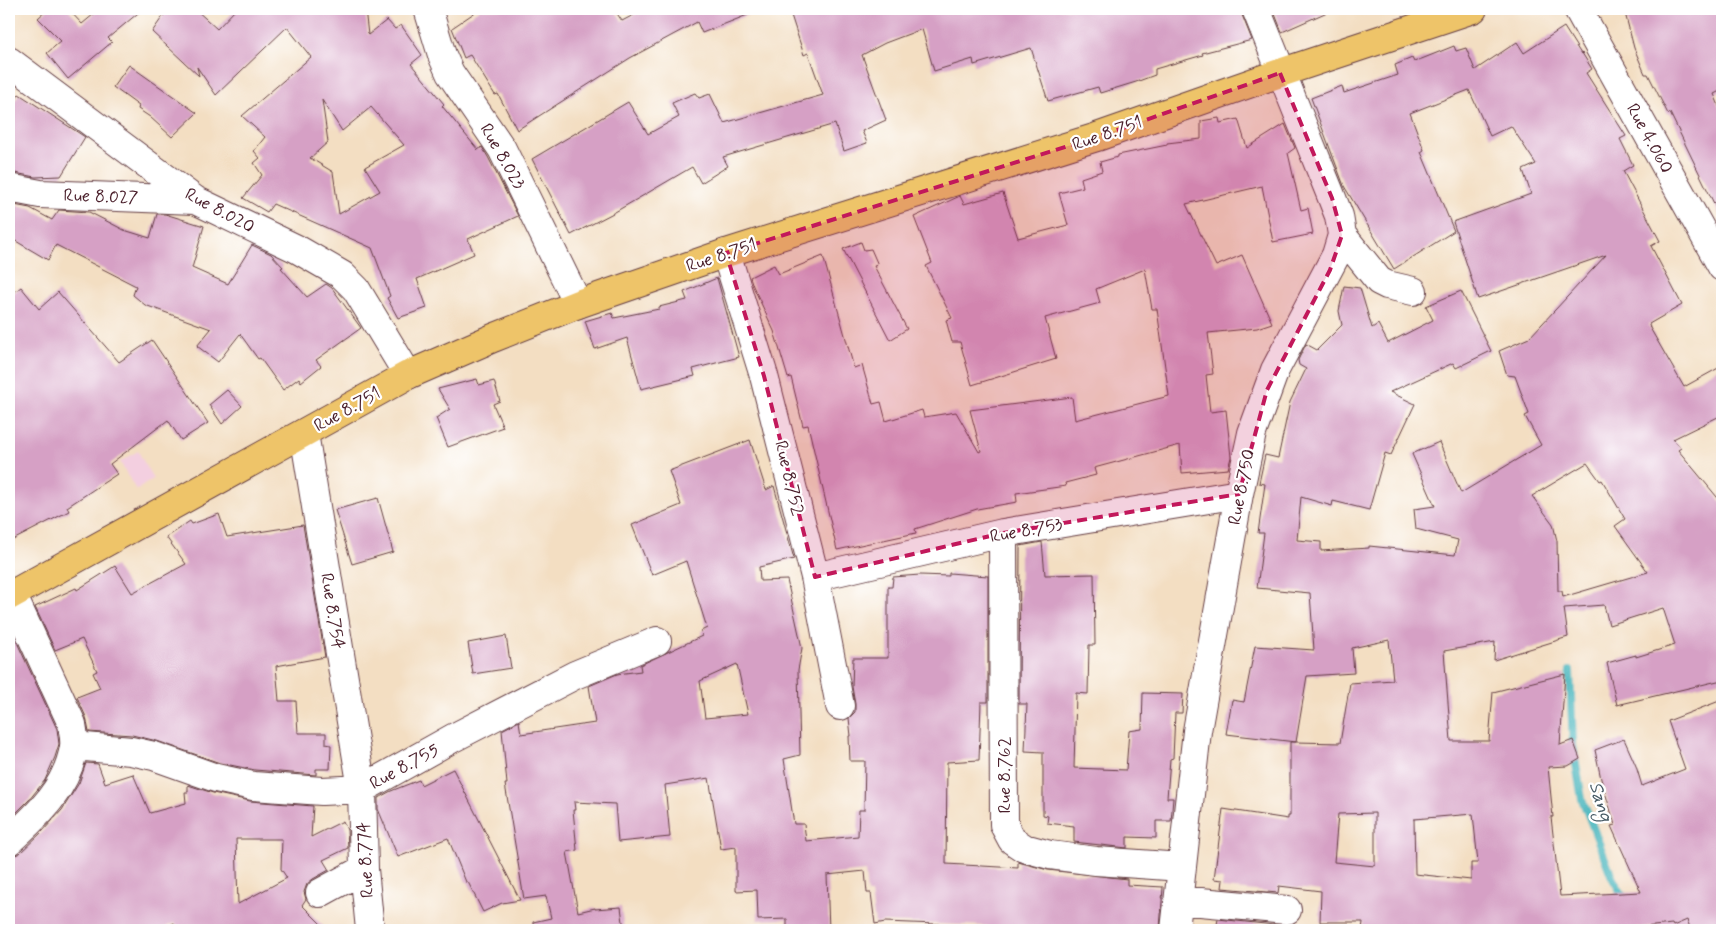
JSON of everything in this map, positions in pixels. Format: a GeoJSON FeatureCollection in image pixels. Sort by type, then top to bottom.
{"type":"FeatureCollection","features":[{"type":"Feature","properties":{"kind":"main road","name":"Rue 8.751"},"geometry":{"type":"LineString","coordinates":[[10,595],[408,375],[492,338],[578,304],[726,253],[1097,137],[1280,72],[1473,9]]}},
{"type":"Feature","properties":{"kind":"street","name":"Rue 8.023"},"geometry":{"type":"LineString","coordinates":[[428,9],[442,55],[450,73],[502,149],[578,304]]}},
{"type":"Feature","properties":{"kind":"street","name":"Rue 8.750"},"geometry":{"type":"LineString","coordinates":[[1175,930],[1197,731],[1239,494],[1252,433],[1267,390],[1284,351],[1330,270],[1342,235],[1339,216],[1256,9]]}},
{"type":"Feature","properties":{"kind":"street","name":"Rue 4.060"},"geometry":{"type":"LineString","coordinates":[[1578,9],[1722,267]]}},
{"type":"Feature","properties":{"kind":"street","name":"Rue 8.020"},"geometry":{"type":"LineString","coordinates":[[9,61],[195,200],[297,249],[342,275],[356,289],[408,375]]}},
{"type":"Feature","properties":{"kind":"street","name":"Rue 8.027"},"geometry":{"type":"LineString","coordinates":[[9,188],[40,194],[195,200]]}},
{"type":"Feature","properties":{"kind":"street"},"geometry":{"type":"LineString","coordinates":[[1342,235],[1379,281],[1413,291]]}},
{"type":"Feature","properties":{"kind":"street","name":"Rue 8.752"},"geometry":{"type":"LineString","coordinates":[[726,253],[764,376],[815,577],[840,706]]}},
{"type":"Feature","properties":{"kind":"street","name":"Rue 8.754"},"geometry":{"type":"LineString","coordinates":[[304,433],[362,789]]}},
{"type":"Feature","properties":{"kind":"street","name":"Rue 8.753"},"geometry":{"type":"LineString","coordinates":[[815,577],[1003,533],[1239,494]]}},
{"type":"Feature","properties":{"kind":"street","name":"Rue 8.762"},"geometry":{"type":"LineString","coordinates":[[1003,533],[1004,825],[1012,840],[1024,848],[1050,856],[1096,862],[1182,867]]}},
{"type":"Feature","properties":{"kind":"street"},"geometry":{"type":"LineString","coordinates":[[9,841],[36,816],[57,791],[67,769],[74,746],[72,724],[10,595]]}},
{"type":"Feature","properties":{"kind":"street","name":"Rue 8.755"},"geometry":{"type":"LineString","coordinates":[[74,746],[154,756],[216,778],[253,786],[322,790],[362,789],[453,738],[575,675],[657,640]]}},
{"type":"Feature","properties":{"kind":"street","name":"Rue 8.774"},"geometry":{"type":"LineString","coordinates":[[362,789],[364,869],[370,930]]}},
{"type":"Feature","properties":{"kind":"street"},"geometry":{"type":"LineString","coordinates":[[320,893],[364,869]]}},
{"type":"Feature","properties":{"kind":"street"},"geometry":{"type":"LineString","coordinates":[[1179,900],[1287,910]]}},
{"type":"Feature","properties":{"kind":"highlighted area"},"geometry":{"type":"Polygon","coordinates":[[[1280,73],[1332,198],[1342,235],[1330,270],[1267,390],[1239,494],[1003,533],[815,577],[764,376],[726,253],[1097,137],[1280,73]]]}},
{"type":"Feature","properties":{"kind":"shaded area"},"geometry":{"type":"Polygon","coordinates":[[[138,451],[153,479],[136,490],[120,462],[138,451]]]}},
{"type":"Feature","properties":{"kind":"building"},"geometry":{"type":"Polygon","coordinates":[[[48,9],[68,9],[82,24],[100,9],[143,9],[108,38],[112,42],[68,79],[47,53],[61,41],[38,18],[48,9]]]}},
{"type":"Feature","properties":{"kind":"building"},"geometry":{"type":"Polygon","coordinates":[[[168,9],[195,9],[217,29],[236,9],[365,9],[368,35],[387,20],[395,29],[401,25],[422,55],[411,64],[478,150],[482,147],[518,216],[468,239],[474,254],[417,279],[427,308],[398,318],[387,298],[390,296],[372,248],[273,204],[267,212],[243,198],[262,175],[254,163],[260,158],[254,151],[265,137],[242,116],[311,57],[287,27],[216,95],[197,67],[199,76],[152,32],[168,9]],[[322,100],[328,142],[310,158],[333,172],[339,214],[380,191],[365,167],[404,145],[371,107],[342,131],[322,100]]]}},
{"type":"Feature","properties":{"kind":"building"},"geometry":{"type":"Polygon","coordinates":[[[480,9],[614,9],[622,21],[645,9],[760,10],[702,33],[697,22],[630,58],[517,130],[498,94],[495,95],[470,55],[464,58],[452,28],[480,9]]]}},
{"type":"Feature","properties":{"kind":"building"},"geometry":{"type":"Polygon","coordinates":[[[789,9],[1241,9],[1252,40],[1202,53],[1203,55],[1155,69],[1155,75],[1100,93],[1098,87],[1048,101],[1031,48],[974,65],[973,59],[934,71],[922,29],[885,43],[862,55],[886,120],[862,131],[867,143],[844,151],[835,124],[723,157],[728,166],[701,183],[692,167],[615,212],[571,235],[532,159],[628,102],[648,134],[679,117],[672,103],[695,93],[699,98],[710,94],[724,123],[823,95],[808,53],[804,55],[789,9]]]}},
{"type":"Feature","properties":{"kind":"building"},"geometry":{"type":"Polygon","coordinates":[[[1273,9],[1334,9],[1282,32],[1273,9]]]}},
{"type":"Feature","properties":{"kind":"building"},"geometry":{"type":"Polygon","coordinates":[[[1624,9],[1722,9],[1722,90],[1714,94],[1722,113],[1722,220],[1670,113],[1668,114],[1648,74],[1645,74],[1634,48],[1624,9]]]}},
{"type":"Feature","properties":{"kind":"building"},"geometry":{"type":"Polygon","coordinates":[[[1564,27],[1582,53],[1592,69],[1586,73],[1626,136],[1620,139],[1633,165],[1623,171],[1660,241],[1651,246],[1682,305],[1649,324],[1650,328],[1684,387],[1722,366],[1722,415],[1673,439],[1681,448],[1678,450],[1722,503],[1722,680],[1617,705],[1607,663],[1636,655],[1636,657],[1675,645],[1663,608],[1609,625],[1604,605],[1564,608],[1568,637],[1494,660],[1495,642],[1444,651],[1451,741],[1489,741],[1493,692],[1565,674],[1560,745],[1573,740],[1580,759],[1568,766],[1548,767],[1553,817],[1551,817],[1560,896],[1641,892],[1611,826],[1615,825],[1601,779],[1595,750],[1624,739],[1636,766],[1642,786],[1685,769],[1668,721],[1722,700],[1722,930],[1691,930],[1687,920],[1673,926],[1672,924],[1617,930],[1362,930],[1363,922],[1320,922],[1321,891],[1279,886],[1278,893],[1222,888],[1223,880],[1214,879],[1223,809],[1288,819],[1288,816],[1290,816],[1290,742],[1296,742],[1226,734],[1232,700],[1244,702],[1255,646],[1314,650],[1310,593],[1257,588],[1264,533],[1258,533],[1265,484],[1259,483],[1265,455],[1278,458],[1290,402],[1306,369],[1299,365],[1298,360],[1306,344],[1317,350],[1342,325],[1339,311],[1344,286],[1360,288],[1372,328],[1378,324],[1388,343],[1433,320],[1426,306],[1461,291],[1491,351],[1456,368],[1453,363],[1390,392],[1415,404],[1391,455],[1385,453],[1369,510],[1333,501],[1332,506],[1301,497],[1297,540],[1321,542],[1321,551],[1369,548],[1369,546],[1455,555],[1458,540],[1416,529],[1414,509],[1435,506],[1412,454],[1439,442],[1461,493],[1541,445],[1525,416],[1529,414],[1515,376],[1507,375],[1499,351],[1529,338],[1606,255],[1478,299],[1453,222],[1531,194],[1523,170],[1536,164],[1511,126],[1490,136],[1469,90],[1410,113],[1424,150],[1421,152],[1454,231],[1394,269],[1344,186],[1311,98],[1342,86],[1344,93],[1398,75],[1395,65],[1412,58],[1414,62],[1454,46],[1456,51],[1466,48],[1475,70],[1517,42],[1524,53],[1564,27]],[[1587,463],[1532,496],[1553,524],[1557,541],[1558,591],[1562,591],[1563,597],[1648,572],[1615,526],[1625,519],[1602,480],[1600,481],[1587,463]],[[1389,640],[1352,648],[1354,673],[1307,676],[1296,742],[1340,743],[1350,683],[1393,680],[1389,640]],[[1375,813],[1338,814],[1334,862],[1375,866],[1375,813]],[[1473,814],[1414,819],[1415,874],[1471,880],[1471,863],[1478,863],[1473,814]]]}},
{"type":"Feature","properties":{"kind":"building"},"geometry":{"type":"Polygon","coordinates":[[[129,65],[197,113],[172,137],[138,109],[139,106],[113,87],[129,65]]]}},
{"type":"Feature","properties":{"kind":"building"},"geometry":{"type":"Polygon","coordinates":[[[19,94],[85,137],[61,176],[35,177],[9,170],[9,110],[19,94]]]}},
{"type":"Feature","properties":{"kind":"building"},"geometry":{"type":"Polygon","coordinates":[[[1219,118],[1220,123],[1238,119],[1247,148],[1285,124],[1295,148],[1288,153],[1301,210],[1308,208],[1313,234],[1273,242],[1262,186],[1186,204],[1216,266],[1242,255],[1272,323],[1257,328],[1208,333],[1213,374],[1206,375],[1210,412],[1226,410],[1231,457],[1228,469],[1182,473],[1180,445],[1094,468],[1096,475],[1065,483],[1066,486],[1016,493],[1017,502],[977,509],[915,529],[916,533],[837,550],[808,425],[803,426],[791,377],[788,378],[774,331],[750,277],[774,265],[779,274],[823,256],[854,368],[862,365],[873,404],[881,402],[886,421],[922,410],[924,417],[956,412],[979,452],[981,451],[970,410],[1072,397],[1075,420],[1169,396],[1157,309],[1152,309],[1145,269],[1096,289],[1100,303],[1045,318],[1056,359],[972,385],[960,342],[952,342],[946,320],[952,318],[926,266],[932,263],[914,217],[960,196],[964,204],[1003,193],[1018,238],[1068,225],[1059,193],[1083,187],[1081,178],[1102,171],[1100,162],[1118,157],[1118,155],[1167,145],[1167,143],[1201,139],[1201,121],[1219,118]]]}},
{"type":"Feature","properties":{"kind":"building"},"geometry":{"type":"Polygon","coordinates":[[[14,205],[30,208],[52,220],[59,210],[89,212],[124,230],[150,238],[157,214],[165,214],[204,226],[192,268],[228,284],[252,245],[271,254],[307,297],[326,284],[332,288],[361,328],[316,360],[321,366],[301,382],[299,378],[283,390],[240,334],[218,362],[197,346],[211,329],[145,305],[133,295],[136,286],[56,245],[48,260],[9,237],[9,214],[14,205]]]}},
{"type":"Feature","properties":{"kind":"building"},"geometry":{"type":"Polygon","coordinates":[[[861,242],[864,250],[871,249],[878,265],[874,266],[907,329],[890,340],[843,249],[861,242]]]}},
{"type":"Feature","properties":{"kind":"building"},"geometry":{"type":"Polygon","coordinates":[[[717,278],[739,357],[693,369],[695,376],[641,389],[627,338],[595,349],[585,321],[612,313],[614,318],[659,309],[659,307],[687,300],[684,292],[717,278]]]}},
{"type":"Feature","properties":{"kind":"building"},"geometry":{"type":"Polygon","coordinates":[[[21,287],[39,309],[58,292],[119,362],[152,340],[208,423],[181,440],[168,420],[110,464],[117,474],[67,507],[69,511],[9,542],[9,296],[21,287]]]}},
{"type":"Feature","properties":{"kind":"building"},"geometry":{"type":"Polygon","coordinates":[[[477,379],[479,385],[494,381],[500,401],[493,404],[503,427],[448,447],[436,418],[450,409],[438,389],[477,379]]]}},
{"type":"Feature","properties":{"kind":"building"},"geometry":{"type":"Polygon","coordinates":[[[227,390],[242,406],[222,424],[209,405],[227,390]]]}},
{"type":"Feature","properties":{"kind":"building"},"geometry":{"type":"Polygon","coordinates":[[[750,440],[766,490],[774,486],[794,559],[759,567],[760,581],[787,580],[802,648],[798,670],[800,755],[784,759],[794,824],[804,824],[806,841],[858,836],[859,810],[864,810],[865,761],[850,761],[849,736],[851,736],[849,718],[855,712],[852,687],[853,658],[888,658],[888,587],[892,587],[893,577],[920,575],[949,576],[949,573],[988,576],[988,702],[981,702],[979,760],[947,762],[946,864],[1018,868],[1018,862],[1048,870],[1127,879],[1127,885],[1163,887],[1160,930],[987,930],[988,926],[885,922],[875,924],[871,893],[867,893],[865,871],[827,875],[829,930],[811,930],[811,927],[787,927],[787,919],[758,920],[757,890],[736,891],[736,847],[721,849],[709,778],[665,785],[670,837],[618,842],[615,804],[574,802],[577,850],[567,852],[578,912],[595,908],[621,907],[624,930],[533,930],[533,922],[551,918],[546,896],[524,899],[505,784],[507,784],[502,730],[519,721],[521,734],[595,723],[589,686],[617,674],[641,671],[640,665],[702,636],[701,631],[707,628],[686,561],[652,575],[632,525],[681,505],[669,471],[750,440]],[[737,664],[700,681],[705,718],[748,714],[737,664]]]}},
{"type":"Feature","properties":{"kind":"building"},"geometry":{"type":"Polygon","coordinates":[[[378,498],[393,552],[352,564],[335,510],[378,498]]]}},
{"type":"Feature","properties":{"kind":"building"},"geometry":{"type":"Polygon","coordinates":[[[219,514],[227,537],[303,525],[325,657],[276,666],[279,701],[296,701],[298,733],[326,733],[326,744],[331,745],[330,769],[316,769],[316,775],[255,770],[220,763],[157,741],[132,735],[89,732],[86,717],[77,697],[100,688],[93,673],[97,671],[82,639],[55,650],[35,607],[76,588],[77,590],[115,566],[132,593],[186,564],[166,537],[190,521],[192,524],[219,514]]]}},
{"type":"Feature","properties":{"kind":"building"},"geometry":{"type":"Polygon","coordinates":[[[1042,542],[1045,575],[1094,574],[1095,645],[1089,645],[1088,694],[1076,693],[1074,768],[1126,770],[1129,731],[1142,729],[1143,693],[1183,694],[1182,713],[1175,713],[1173,758],[1170,759],[1167,798],[1173,798],[1171,821],[1156,821],[1156,838],[1127,837],[1127,848],[1074,842],[1074,826],[1047,823],[1048,816],[1043,815],[1043,752],[1025,751],[1027,704],[1019,704],[1020,546],[1042,542]]]}},
{"type":"Feature","properties":{"kind":"building"},"geometry":{"type":"Polygon","coordinates":[[[14,636],[57,729],[59,744],[45,780],[9,820],[9,638],[14,636]]]}},
{"type":"Feature","properties":{"kind":"building"},"geometry":{"type":"Polygon","coordinates":[[[506,636],[511,668],[473,674],[468,643],[506,636]]]}},
{"type":"Feature","properties":{"kind":"building"},"geometry":{"type":"Polygon","coordinates":[[[86,763],[98,764],[105,783],[133,774],[150,813],[186,803],[185,792],[188,792],[188,785],[250,801],[313,806],[311,837],[343,821],[347,830],[348,848],[323,860],[329,870],[307,884],[304,892],[306,899],[302,905],[327,930],[180,930],[174,923],[160,930],[9,930],[9,856],[20,853],[42,832],[62,810],[79,783],[86,763]],[[236,839],[238,904],[287,878],[281,869],[282,839],[236,839]]]}},
{"type":"Feature","properties":{"kind":"building"},"geometry":{"type":"Polygon","coordinates":[[[453,769],[520,900],[502,903],[483,912],[468,882],[466,882],[448,838],[398,857],[378,809],[378,798],[419,780],[421,785],[453,769]]]}},
{"type":"Feature","properties":{"kind":"building"},"geometry":{"type":"Polygon","coordinates":[[[1218,919],[1274,925],[1274,930],[1216,930],[1218,919]]]}},
{"type":"Feature","properties":{"kind":"waterway","name":"Sang"},"geometry":{"type":"LineString","coordinates":[[1570,671],[1573,746],[1582,799],[1612,877],[1626,901]]}}]}
